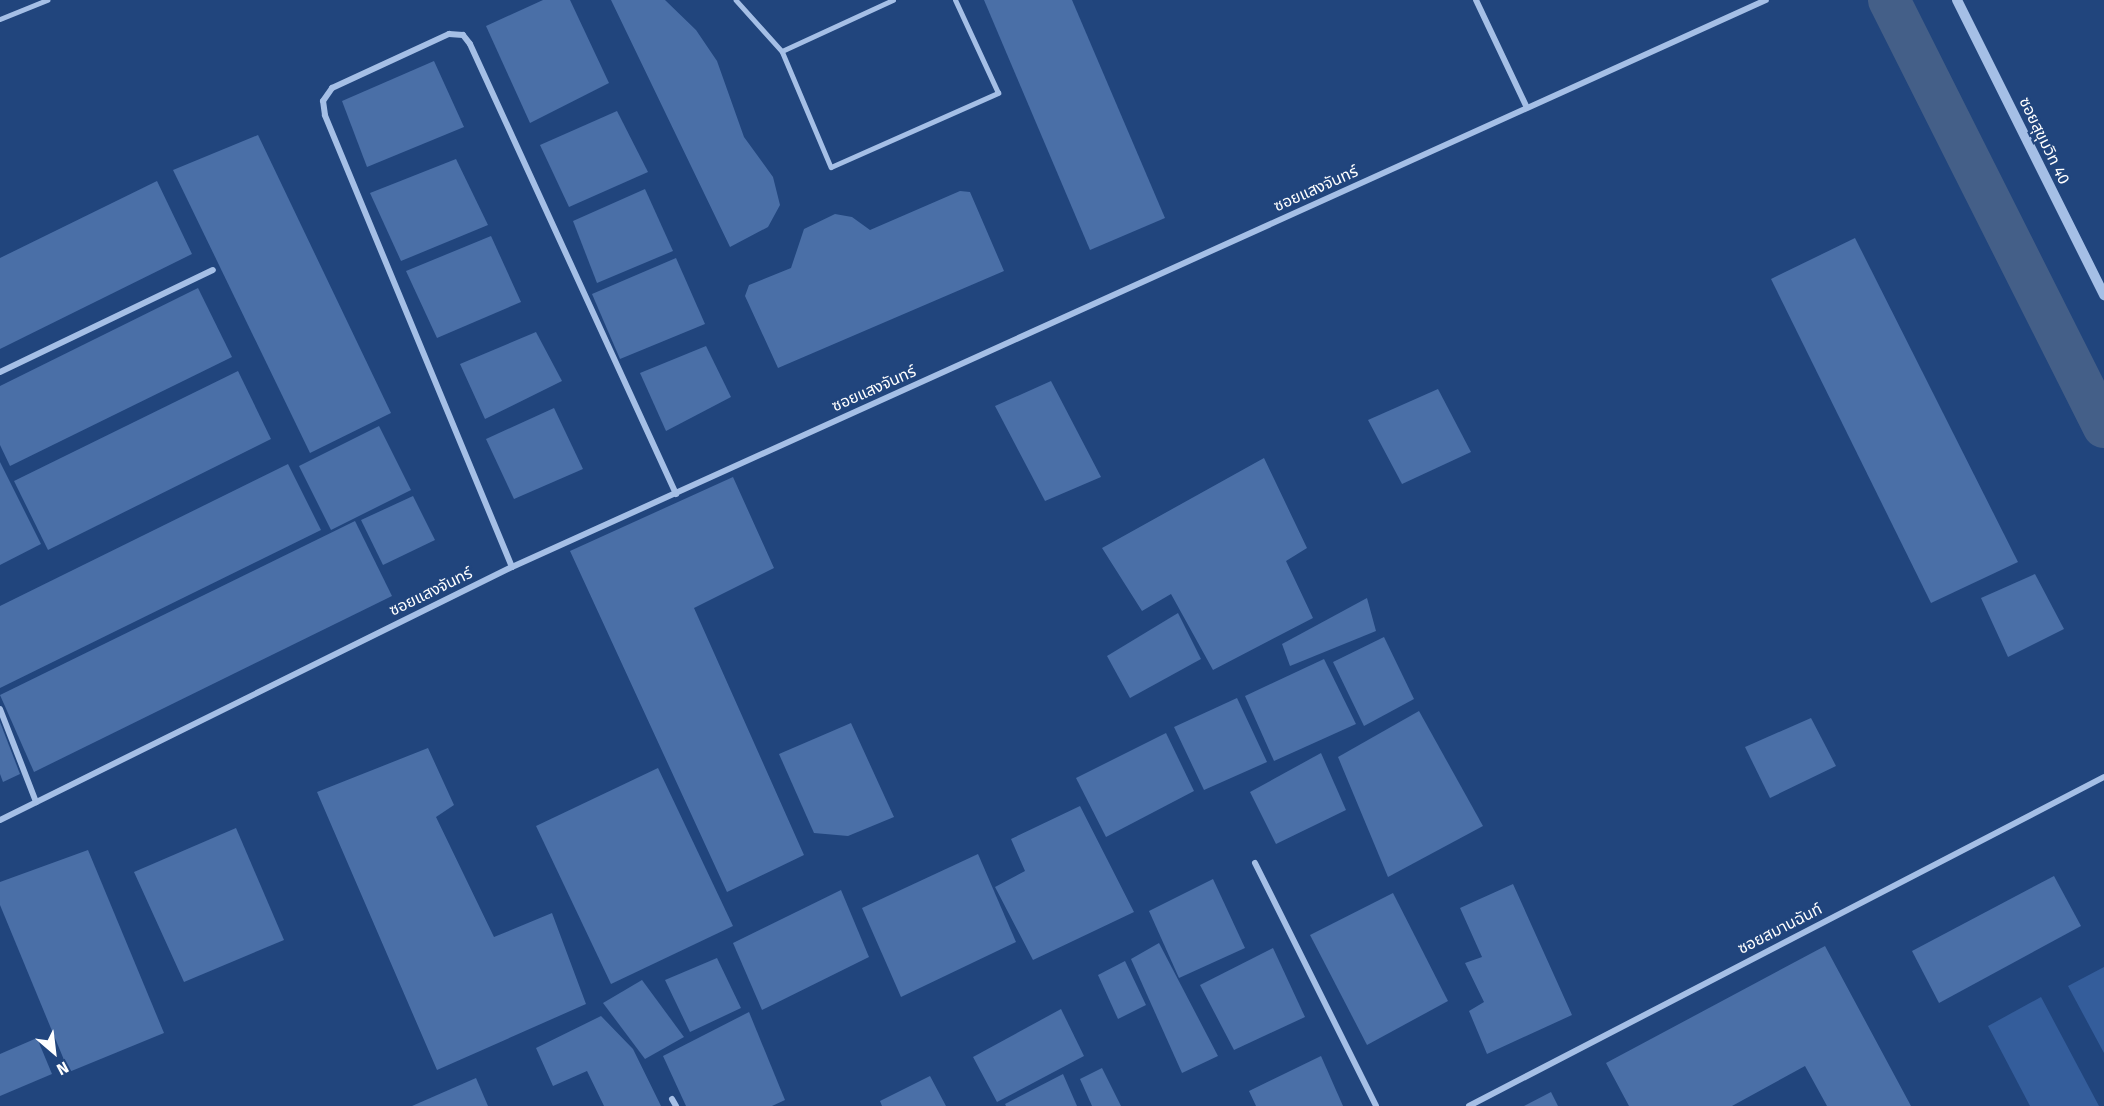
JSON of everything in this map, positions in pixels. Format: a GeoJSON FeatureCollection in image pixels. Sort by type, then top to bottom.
{"type":"FeatureCollection","features":[{"type":"Feature","properties":{"kind":"street"},"geometry":{"type":"LineString","coordinates":[[1476,0],[1527,108]]}},
{"type":"Feature","properties":{"kind":"street","name":"ซอยแสงจันทร์"},"geometry":{"type":"LineString","coordinates":[[0,820],[512,567],[1766,0]]}},
{"type":"Feature","properties":{"kind":"street","name":"ซอยสุขุมวิท 40"},"geometry":{"type":"LineString","coordinates":[[1957,0],[2104,296]]}},
{"type":"Feature","properties":{"kind":"street"},"geometry":{"type":"LineString","coordinates":[[512,567],[325,115],[323,101],[332,88],[449,34],[463,35],[470,44],[676,494]]}},
{"type":"Feature","properties":{"kind":"street"},"geometry":{"type":"LineString","coordinates":[[0,372],[213,270]]}},
{"type":"Feature","properties":{"kind":"street"},"geometry":{"type":"LineString","coordinates":[[0,709],[36,802]]}},
{"type":"Feature","properties":{"kind":"street","name":"ซอยสมานฉันท์"},"geometry":{"type":"LineString","coordinates":[[1469,1106],[2104,777]]}},
{"type":"Feature","properties":{"kind":"street"},"geometry":{"type":"LineString","coordinates":[[1255,863],[1376,1106]]}},
{"type":"Feature","properties":{"kind":"lane"},"geometry":{"type":"LineString","coordinates":[[0,19],[47,0]]}},
{"type":"Feature","properties":{"kind":"lane"},"geometry":{"type":"LineString","coordinates":[[736,0],[782,51],[831,167],[998,93],[955,0]]}},
{"type":"Feature","properties":{"kind":"lane"},"geometry":{"type":"LineString","coordinates":[[782,51],[893,0]]}},
{"type":"Feature","properties":{"kind":"shaded area"},"geometry":{"type":"Polygon","coordinates":[[[2104,967],[2104,1053],[2068,986],[2104,967]]]}},
{"type":"Feature","properties":{"kind":"shaded area"},"geometry":{"type":"Polygon","coordinates":[[[2041,997],[2099,1106],[2030,1106],[1988,1026],[2041,997]]]}},
{"type":"Feature","properties":{"kind":"building"},"geometry":{"type":"Polygon","coordinates":[[[543,0],[570,0],[609,83],[530,123],[486,26],[543,0]]]}},
{"type":"Feature","properties":{"kind":"building"},"geometry":{"type":"Polygon","coordinates":[[[611,0],[665,0],[696,30],[717,61],[744,137],[773,177],[780,205],[768,227],[730,247],[611,0]]]}},
{"type":"Feature","properties":{"kind":"building"},"geometry":{"type":"Polygon","coordinates":[[[984,0],[1072,0],[1165,218],[1090,250],[984,0]]]}},
{"type":"Feature","properties":{"kind":"building"},"geometry":{"type":"Polygon","coordinates":[[[434,61],[464,127],[367,167],[342,101],[434,61]]]}},
{"type":"Feature","properties":{"kind":"building"},"geometry":{"type":"Polygon","coordinates":[[[617,111],[648,172],[569,207],[540,145],[617,111]]]}},
{"type":"Feature","properties":{"kind":"building"},"geometry":{"type":"Polygon","coordinates":[[[258,135],[391,413],[310,453],[173,170],[258,135]]]}},
{"type":"Feature","properties":{"kind":"building"},"geometry":{"type":"Polygon","coordinates":[[[456,159],[488,225],[401,261],[370,193],[456,159]]]}},
{"type":"Feature","properties":{"kind":"building"},"geometry":{"type":"Polygon","coordinates":[[[157,181],[192,254],[0,349],[0,258],[157,181]]]}},
{"type":"Feature","properties":{"kind":"building"},"geometry":{"type":"Polygon","coordinates":[[[645,189],[673,251],[597,283],[573,221],[645,189]]]}},
{"type":"Feature","properties":{"kind":"building"},"geometry":{"type":"Polygon","coordinates":[[[960,191],[970,192],[1004,271],[778,368],[745,296],[749,285],[791,268],[804,229],[835,214],[852,217],[870,230],[960,191]]]}},
{"type":"Feature","properties":{"kind":"building"},"geometry":{"type":"Polygon","coordinates":[[[491,236],[521,302],[437,338],[406,271],[491,236]]]}},
{"type":"Feature","properties":{"kind":"building"},"geometry":{"type":"Polygon","coordinates":[[[1855,238],[2018,562],[1931,603],[1771,279],[1855,238]]]}},
{"type":"Feature","properties":{"kind":"building"},"geometry":{"type":"Polygon","coordinates":[[[676,258],[705,324],[620,359],[592,294],[676,258]]]}},
{"type":"Feature","properties":{"kind":"building"},"geometry":{"type":"Polygon","coordinates":[[[198,288],[232,357],[10,466],[0,445],[0,386],[198,288]]]}},
{"type":"Feature","properties":{"kind":"building"},"geometry":{"type":"Polygon","coordinates":[[[536,332],[562,381],[485,419],[460,364],[536,332]]]}},
{"type":"Feature","properties":{"kind":"building"},"geometry":{"type":"Polygon","coordinates":[[[706,346],[731,397],[666,431],[640,373],[706,346]]]}},
{"type":"Feature","properties":{"kind":"building"},"geometry":{"type":"Polygon","coordinates":[[[238,371],[271,439],[48,550],[14,481],[238,371]]]}},
{"type":"Feature","properties":{"kind":"building"},"geometry":{"type":"Polygon","coordinates":[[[1051,381],[1101,477],[1045,501],[995,406],[1051,381]]]}},
{"type":"Feature","properties":{"kind":"building"},"geometry":{"type":"Polygon","coordinates":[[[1438,389],[1471,452],[1402,484],[1368,420],[1438,389]]]}},
{"type":"Feature","properties":{"kind":"building"},"geometry":{"type":"Polygon","coordinates":[[[554,408],[583,469],[514,499],[486,439],[554,408]]]}},
{"type":"Feature","properties":{"kind":"building"},"geometry":{"type":"Polygon","coordinates":[[[379,426],[411,490],[331,530],[299,466],[379,426]]]}},
{"type":"Feature","properties":{"kind":"building"},"geometry":{"type":"Polygon","coordinates":[[[1264,458],[1307,548],[1286,561],[1313,618],[1213,670],[1171,594],[1142,611],[1102,548],[1264,458]]]}},
{"type":"Feature","properties":{"kind":"building"},"geometry":{"type":"Polygon","coordinates":[[[0,462],[41,544],[0,565],[0,462]]]}},
{"type":"Feature","properties":{"kind":"building"},"geometry":{"type":"Polygon","coordinates":[[[288,464],[321,530],[0,688],[0,606],[288,464]]]}},
{"type":"Feature","properties":{"kind":"building"},"geometry":{"type":"Polygon","coordinates":[[[733,477],[774,568],[694,608],[804,855],[727,892],[570,551],[733,477]]]}},
{"type":"Feature","properties":{"kind":"building"},"geometry":{"type":"Polygon","coordinates":[[[413,496],[435,540],[383,565],[361,520],[413,496]]]}},
{"type":"Feature","properties":{"kind":"building"},"geometry":{"type":"Polygon","coordinates":[[[355,521],[392,596],[34,772],[0,695],[355,521]]]}},
{"type":"Feature","properties":{"kind":"building"},"geometry":{"type":"Polygon","coordinates":[[[2035,574],[2064,629],[2008,657],[1981,598],[2035,574]]]}},
{"type":"Feature","properties":{"kind":"building"},"geometry":{"type":"Polygon","coordinates":[[[1367,598],[1376,631],[1290,666],[1282,644],[1367,598]]]}},
{"type":"Feature","properties":{"kind":"building"},"geometry":{"type":"Polygon","coordinates":[[[1178,613],[1201,659],[1130,698],[1107,656],[1178,613]]]}},
{"type":"Feature","properties":{"kind":"building"},"geometry":{"type":"Polygon","coordinates":[[[1384,637],[1414,699],[1364,726],[1333,662],[1384,637]]]}},
{"type":"Feature","properties":{"kind":"building"},"geometry":{"type":"Polygon","coordinates":[[[1324,659],[1356,724],[1274,761],[1245,696],[1324,659]]]}},
{"type":"Feature","properties":{"kind":"building"},"geometry":{"type":"Polygon","coordinates":[[[1237,698],[1267,762],[1204,790],[1174,727],[1237,698]]]}},
{"type":"Feature","properties":{"kind":"building"},"geometry":{"type":"Polygon","coordinates":[[[1419,711],[1483,826],[1388,877],[1338,757],[1419,711]]]}},
{"type":"Feature","properties":{"kind":"building"},"geometry":{"type":"Polygon","coordinates":[[[1811,718],[1836,766],[1770,798],[1745,747],[1811,718]]]}},
{"type":"Feature","properties":{"kind":"building"},"geometry":{"type":"Polygon","coordinates":[[[0,722],[20,774],[3,782],[0,774],[0,722]]]}},
{"type":"Feature","properties":{"kind":"building"},"geometry":{"type":"Polygon","coordinates":[[[851,723],[894,817],[848,836],[814,833],[779,754],[851,723]]]}},
{"type":"Feature","properties":{"kind":"building"},"geometry":{"type":"Polygon","coordinates":[[[1166,733],[1194,791],[1106,837],[1076,778],[1166,733]]]}},
{"type":"Feature","properties":{"kind":"building"},"geometry":{"type":"Polygon","coordinates":[[[428,748],[454,805],[436,817],[494,937],[552,913],[586,1004],[437,1070],[317,792],[428,748]]]}},
{"type":"Feature","properties":{"kind":"building"},"geometry":{"type":"Polygon","coordinates":[[[1321,753],[1346,810],[1276,844],[1250,792],[1321,753]]]}},
{"type":"Feature","properties":{"kind":"building"},"geometry":{"type":"Polygon","coordinates":[[[658,768],[733,926],[611,984],[536,826],[658,768]]]}},
{"type":"Feature","properties":{"kind":"building"},"geometry":{"type":"Polygon","coordinates":[[[1080,806],[1134,912],[1033,960],[995,887],[1025,871],[1011,839],[1080,806]]]}},
{"type":"Feature","properties":{"kind":"building"},"geometry":{"type":"Polygon","coordinates":[[[236,828],[284,940],[184,982],[134,872],[236,828]]]}},
{"type":"Feature","properties":{"kind":"building"},"geometry":{"type":"Polygon","coordinates":[[[88,850],[164,1033],[69,1072],[0,905],[0,882],[88,850]]]}},
{"type":"Feature","properties":{"kind":"building"},"geometry":{"type":"Polygon","coordinates":[[[978,854],[1016,942],[901,997],[862,908],[978,854]]]}},
{"type":"Feature","properties":{"kind":"building"},"geometry":{"type":"Polygon","coordinates":[[[2054,876],[2081,926],[1939,1003],[1912,951],[2054,876]]]}},
{"type":"Feature","properties":{"kind":"building"},"geometry":{"type":"Polygon","coordinates":[[[1213,879],[1245,948],[1179,978],[1149,911],[1213,879]]]}},
{"type":"Feature","properties":{"kind":"building"},"geometry":{"type":"Polygon","coordinates":[[[1513,884],[1572,1015],[1487,1054],[1469,1011],[1484,1002],[1465,963],[1482,957],[1460,908],[1513,884]]]}},
{"type":"Feature","properties":{"kind":"building"},"geometry":{"type":"Polygon","coordinates":[[[841,890],[869,957],[762,1010],[733,943],[841,890]]]}},
{"type":"Feature","properties":{"kind":"building"},"geometry":{"type":"Polygon","coordinates":[[[1393,893],[1448,1001],[1367,1045],[1310,935],[1393,893]]]}},
{"type":"Feature","properties":{"kind":"building"},"geometry":{"type":"Polygon","coordinates":[[[1159,943],[1218,1056],[1182,1073],[1131,959],[1159,943]]]}},
{"type":"Feature","properties":{"kind":"building"},"geometry":{"type":"Polygon","coordinates":[[[1825,946],[1911,1106],[1827,1106],[1805,1066],[1732,1106],[1629,1106],[1606,1063],[1825,946]]]}},
{"type":"Feature","properties":{"kind":"building"},"geometry":{"type":"Polygon","coordinates":[[[1273,948],[1305,1017],[1234,1050],[1200,985],[1273,948]]]}},
{"type":"Feature","properties":{"kind":"building"},"geometry":{"type":"Polygon","coordinates":[[[717,958],[741,1008],[690,1032],[665,980],[717,958]]]}},
{"type":"Feature","properties":{"kind":"building"},"geometry":{"type":"Polygon","coordinates":[[[1125,961],[1146,1005],[1118,1019],[1098,975],[1125,961]]]}},
{"type":"Feature","properties":{"kind":"building"},"geometry":{"type":"Polygon","coordinates":[[[642,980],[684,1037],[645,1059],[603,1003],[642,980]]]}},
{"type":"Feature","properties":{"kind":"building"},"geometry":{"type":"Polygon","coordinates":[[[1061,1009],[1084,1056],[997,1102],[973,1057],[1061,1009]]]}},
{"type":"Feature","properties":{"kind":"building"},"geometry":{"type":"Polygon","coordinates":[[[749,1012],[785,1100],[772,1106],[686,1106],[663,1056],[749,1012]]]}},
{"type":"Feature","properties":{"kind":"building"},"geometry":{"type":"Polygon","coordinates":[[[601,1016],[633,1049],[661,1106],[604,1106],[587,1071],[553,1086],[536,1048],[601,1016]]]}},
{"type":"Feature","properties":{"kind":"building"},"geometry":{"type":"Polygon","coordinates":[[[37,1038],[52,1074],[0,1096],[0,1054],[37,1038]]]}},
{"type":"Feature","properties":{"kind":"building"},"geometry":{"type":"Polygon","coordinates":[[[1321,1056],[1343,1106],[1256,1106],[1249,1091],[1321,1056]]]}},
{"type":"Feature","properties":{"kind":"building"},"geometry":{"type":"Polygon","coordinates":[[[1102,1068],[1121,1106],[1092,1106],[1080,1079],[1102,1068]]]}},
{"type":"Feature","properties":{"kind":"building"},"geometry":{"type":"Polygon","coordinates":[[[1063,1074],[1077,1106],[1006,1106],[1005,1104],[1063,1074]]]}},
{"type":"Feature","properties":{"kind":"building"},"geometry":{"type":"Polygon","coordinates":[[[930,1076],[946,1106],[882,1106],[880,1101],[930,1076]]]}},
{"type":"Feature","properties":{"kind":"building"},"geometry":{"type":"Polygon","coordinates":[[[476,1078],[488,1106],[412,1106],[476,1078]]]}},
{"type":"Feature","properties":{"kind":"building"},"geometry":{"type":"Polygon","coordinates":[[[1551,1092],[1558,1106],[1524,1106],[1551,1092]]]}},
{"type":"Feature","properties":{"kind":"waterway"},"geometry":{"type":"LineString","coordinates":[[1889,0],[2104,427]]}}]}
